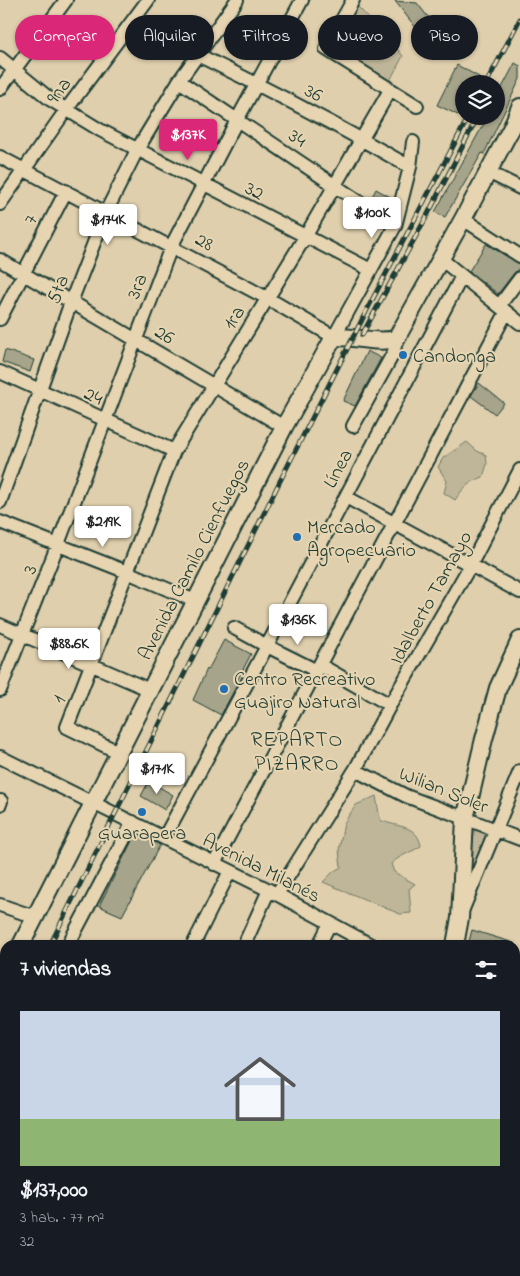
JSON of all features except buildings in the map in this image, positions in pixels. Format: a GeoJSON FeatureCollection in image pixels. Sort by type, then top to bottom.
{"type":"FeatureCollection","features":[{"type":"Feature","properties":{"kind":"main road"},"geometry":{"type":"LineString","coordinates":[[396,339],[464,219],[488,172],[516,129],[520,107]]}},
{"type":"Feature","properties":{"kind":"main road","name":"28"},"geometry":{"type":"LineString","coordinates":[[334,337],[354,337],[386,342],[396,339]]}},
{"type":"Feature","properties":{"kind":"main road","name":"Avenida Camilo Cienfuegos"},"geometry":{"type":"LineString","coordinates":[[24,940],[284,427],[334,337]]}},
{"type":"Feature","properties":{"kind":"main road"},"geometry":{"type":"LineString","coordinates":[[456,940],[460,918],[465,819],[498,688],[520,640]]}},
{"type":"Feature","properties":{"kind":"street"},"geometry":{"type":"LineString","coordinates":[[0,89],[66,0]]}},
{"type":"Feature","properties":{"kind":"street","name":"9na"},"geometry":{"type":"LineString","coordinates":[[0,204],[66,110],[148,0]]}},
{"type":"Feature","properties":{"kind":"street","name":"5ta"},"geometry":{"type":"LineString","coordinates":[[214,33],[238,0]]}},
{"type":"Feature","properties":{"kind":"street","name":"3ra"},"geometry":{"type":"LineString","coordinates":[[58,544],[171,247],[236,120],[302,0]]}},
{"type":"Feature","properties":{"kind":"street"},"geometry":{"type":"LineString","coordinates":[[353,0],[326,49],[417,106]]}},
{"type":"Feature","properties":{"kind":"street","name":"32"},"geometry":{"type":"LineString","coordinates":[[0,58],[66,110],[136,150],[371,270]]}},
{"type":"Feature","properties":{"kind":"street","name":"5ta"},"geometry":{"type":"LineString","coordinates":[[0,502],[71,302],[106,212],[136,150],[194,60]]}},
{"type":"Feature","properties":{"kind":"street","name":"36"},"geometry":{"type":"LineString","coordinates":[[208,60],[362,139],[410,167]]}},
{"type":"Feature","properties":{"kind":"street","name":"34"},"geometry":{"type":"LineString","coordinates":[[179,81],[336,184],[396,226]]}},
{"type":"Feature","properties":{"kind":"street","name":"1ra"},"geometry":{"type":"LineString","coordinates":[[127,572],[174,451],[213,384],[305,237],[390,90]]}},
{"type":"Feature","properties":{"kind":"street"},"geometry":{"type":"LineString","coordinates":[[334,337],[396,226],[410,167],[413,142]]}},
{"type":"Feature","properties":{"kind":"street","name":"28"},"geometry":{"type":"LineString","coordinates":[[0,157],[267,298],[334,337]]}},
{"type":"Feature","properties":{"kind":"street"},"geometry":{"type":"LineString","coordinates":[[488,172],[520,188]]}},
{"type":"Feature","properties":{"kind":"street","name":"7"},"geometry":{"type":"LineString","coordinates":[[0,319],[66,191]]}},
{"type":"Feature","properties":{"kind":"street"},"geometry":{"type":"LineString","coordinates":[[464,219],[520,256]]}},
{"type":"Feature","properties":{"kind":"street"},"geometry":{"type":"LineString","coordinates":[[441,259],[520,323]]}},
{"type":"Feature","properties":{"kind":"street","name":"26"},"geometry":{"type":"LineString","coordinates":[[0,260],[284,427]]}},
{"type":"Feature","properties":{"kind":"street","name":"Línea"},"geometry":{"type":"LineString","coordinates":[[164,838],[462,276]]}},
{"type":"Feature","properties":{"kind":"street"},"geometry":{"type":"LineString","coordinates":[[214,864],[520,278]]}},
{"type":"Feature","properties":{"kind":"street"},"geometry":{"type":"LineString","coordinates":[[353,426],[394,352],[396,339]]}},
{"type":"Feature","properties":{"kind":"street","name":"24"},"geometry":{"type":"LineString","coordinates":[[0,372],[174,451]]}},
{"type":"Feature","properties":{"kind":"street","name":"Idalberto Tamayo"},"geometry":{"type":"LineString","coordinates":[[247,940],[273,892],[355,770],[470,566],[520,470]]}},
{"type":"Feature","properties":{"kind":"street"},"geometry":{"type":"LineString","coordinates":[[346,497],[520,592]]}},
{"type":"Feature","properties":{"kind":"street"},"geometry":{"type":"LineString","coordinates":[[0,522],[195,601]]}},
{"type":"Feature","properties":{"kind":"street","name":"3"},"geometry":{"type":"LineString","coordinates":[[0,690],[58,544]]}},
{"type":"Feature","properties":{"kind":"street","name":"1"},"geometry":{"type":"LineString","coordinates":[[118,752],[67,727],[127,572]]}},
{"type":"Feature","properties":{"kind":"street"},"geometry":{"type":"LineString","coordinates":[[0,625],[150,690]]}},
{"type":"Feature","properties":{"kind":"street"},"geometry":{"type":"LineString","coordinates":[[234,628],[267,646],[318,668],[390,705]]}},
{"type":"Feature","properties":{"kind":"street","name":"Avenida Milanés"},"geometry":{"type":"LineString","coordinates":[[0,757],[273,892],[362,940]]}},
{"type":"Feature","properties":{"kind":"street","name":"Wilian Soler"},"geometry":{"type":"LineString","coordinates":[[355,770],[406,796],[520,839]]}},
{"type":"Feature","properties":{"kind":"street"},"geometry":{"type":"LineString","coordinates":[[460,918],[520,771]]}},
{"type":"Feature","properties":{"kind":"street"},"geometry":{"type":"LineString","coordinates":[[71,940],[133,822]]}},
{"type":"Feature","properties":{"kind":"street"},"geometry":{"type":"LineString","coordinates":[[196,940],[230,872]]}},
{"type":"Feature","properties":{"kind":"street"},"geometry":{"type":"LineString","coordinates":[[0,905],[35,917]]}},
{"type":"Feature","properties":{"kind":"street"},"geometry":{"type":"LineString","coordinates":[[322,940],[330,924]]}},
{"type":"Feature","properties":{"kind":"shaded area"},"geometry":{"type":"Polygon","coordinates":[[[358,7],[366,15],[353,15],[358,7]]]}},
{"type":"Feature","properties":{"kind":"shaded area"},"geometry":{"type":"Polygon","coordinates":[[[346,60],[401,60],[387,86],[346,60]]]}},
{"type":"Feature","properties":{"kind":"shaded area"},"geometry":{"type":"Polygon","coordinates":[[[467,442],[477,451],[486,455],[487,464],[483,477],[467,486],[455,500],[444,493],[447,481],[438,467],[443,458],[467,442]]]}},
{"type":"Feature","properties":{"kind":"shaded area"},"geometry":{"type":"Polygon","coordinates":[[[376,796],[380,820],[411,830],[419,839],[421,846],[391,864],[394,872],[415,884],[409,889],[411,913],[400,914],[323,882],[341,867],[339,850],[344,823],[356,805],[376,796]]]}},
{"type":"Feature","properties":{"kind":"shaded area"},"geometry":{"type":"Polygon","coordinates":[[[469,821],[492,830],[468,880],[469,821]]]}},
{"type":"Feature","properties":{"kind":"railway"},"geometry":{"type":"LineString","coordinates":[[491,75],[520,19]]}},
{"type":"Feature","properties":{"kind":"railway"},"geometry":{"type":"LineString","coordinates":[[52,940],[279,483],[464,125]]}},
{"type":"Feature","properties":{"kind":"railway"},"geometry":{"type":"LineString","coordinates":[[362,335],[428,214],[473,125]]}},
{"type":"Feature","properties":{"kind":"place","name":"Candonga"},"geometry":{"type":"Point","coordinates":[403,355]}},
{"type":"Feature","properties":{"kind":"place","name":"Mercado Agropecuario"},"geometry":{"type":"Point","coordinates":[297,537]}},
{"type":"Feature","properties":{"kind":"place","name":"Centro Recreativo Guajiro Natural"},"geometry":{"type":"Point","coordinates":[224,689]}},
{"type":"Feature","properties":{"kind":"place","name":"Guarapera"},"geometry":{"type":"Point","coordinates":[142,812]}},
{"type":"Feature","properties":{"kind":"district","name":"REPARTO PIZARRO"},"geometry":{"type":"Point","coordinates":[297,751]}}]}
